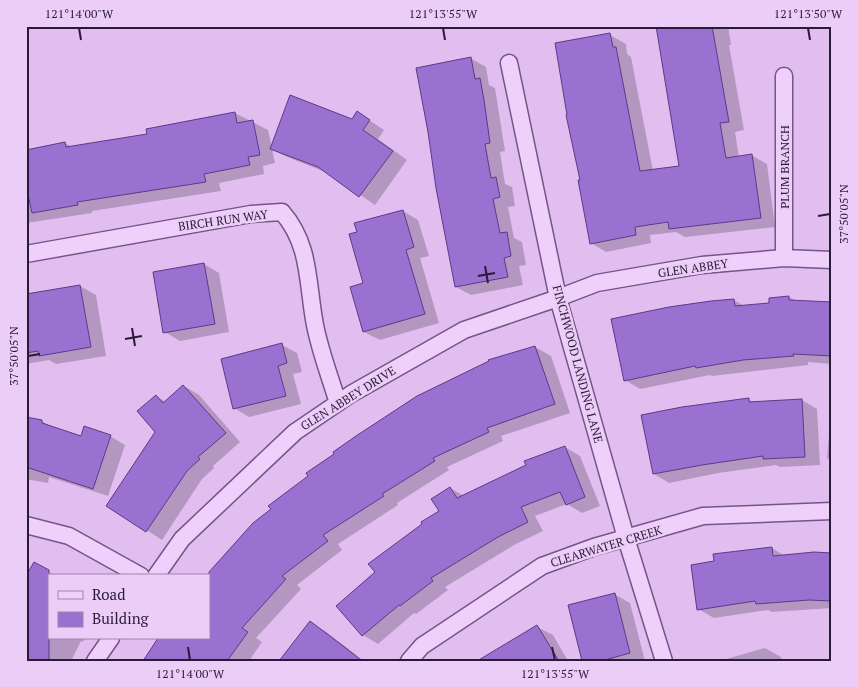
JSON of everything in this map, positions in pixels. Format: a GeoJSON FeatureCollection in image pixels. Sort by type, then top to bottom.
{"type":"FeatureCollection","features":[{"type":"Feature","properties":{"kind":"street","name":"FINCHWOOD LANDING LANE"},"geometry":{"type":"LineString","coordinates":[[509,63],[558,298],[626,538],[664,661]]}},
{"type":"Feature","properties":{"kind":"street","name":"PLUM BRANCH"},"geometry":{"type":"LineString","coordinates":[[784,76],[784,258]]}},
{"type":"Feature","properties":{"kind":"street","name":"BIRCH RUN WAY"},"geometry":{"type":"LineString","coordinates":[[26,254],[251,214],[282,212],[291,223],[304,249],[315,326],[338,403]]}},
{"type":"Feature","properties":{"kind":"street","name":"GLEN ABBEY"},"geometry":{"type":"LineString","coordinates":[[558,298],[596,283],[692,266],[784,258],[832,260]]}},
{"type":"Feature","properties":{"kind":"street","name":"GLEN ABBEY DRIVE"},"geometry":{"type":"LineString","coordinates":[[157,574],[182,539],[295,432],[338,403],[464,330],[558,298]]}},
{"type":"Feature","properties":{"kind":"street","name":"CLEARWATER CREEK"},"geometry":{"type":"LineString","coordinates":[[409,661],[422,646],[542,566],[594,547],[704,516],[832,511]]}},
{"type":"Feature","properties":{"kind":"street"},"geometry":{"type":"LineString","coordinates":[[26,525],[69,536],[137,574]]}},
{"type":"Feature","properties":{"kind":"street"},"geometry":{"type":"LineString","coordinates":[[95,661],[110,640]]}},
{"type":"Feature","properties":{"kind":"building"},"geometry":{"type":"Polygon","coordinates":[[[656,26],[712,26],[729,122],[720,123],[726,158],[752,154],[761,218],[669,229],[668,222],[635,227],[636,235],[590,244],[578,180],[580,180],[566,115],[555,43],[610,33],[613,47],[616,47],[640,171],[679,166],[656,26]]]}},
{"type":"Feature","properties":{"kind":"building"},"geometry":{"type":"Polygon","coordinates":[[[471,57],[475,79],[480,78],[484,100],[490,143],[485,144],[491,178],[496,177],[500,197],[493,199],[500,233],[507,232],[511,256],[504,258],[508,277],[455,287],[416,68],[471,57]]]}},
{"type":"Feature","properties":{"kind":"building"},"geometry":{"type":"Polygon","coordinates":[[[290,95],[352,119],[357,111],[370,120],[363,130],[393,151],[359,197],[318,167],[270,149],[290,95]]]}},
{"type":"Feature","properties":{"kind":"building"},"geometry":{"type":"Polygon","coordinates":[[[235,112],[237,123],[253,120],[260,155],[248,157],[250,165],[204,174],[206,182],[77,202],[78,205],[32,213],[26,186],[26,150],[65,142],[66,147],[147,134],[146,129],[235,112]]]}},
{"type":"Feature","properties":{"kind":"building"},"geometry":{"type":"Polygon","coordinates":[[[403,210],[414,247],[406,250],[425,314],[363,332],[350,287],[363,283],[349,234],[357,232],[354,223],[403,210]]]}},
{"type":"Feature","properties":{"kind":"building"},"geometry":{"type":"Polygon","coordinates":[[[204,263],[215,324],[163,333],[153,272],[204,263]]]}},
{"type":"Feature","properties":{"kind":"building"},"geometry":{"type":"Polygon","coordinates":[[[80,285],[91,347],[39,356],[38,351],[26,353],[26,294],[80,285]]]}},
{"type":"Feature","properties":{"kind":"building"},"geometry":{"type":"Polygon","coordinates":[[[789,296],[789,300],[832,302],[832,356],[793,354],[794,356],[743,360],[696,368],[695,366],[624,381],[611,319],[669,307],[711,301],[734,299],[735,306],[769,303],[769,298],[789,296]]]}},
{"type":"Feature","properties":{"kind":"building"},"geometry":{"type":"Polygon","coordinates":[[[282,343],[287,363],[278,366],[286,396],[233,409],[221,359],[282,343]]]}},
{"type":"Feature","properties":{"kind":"building"},"geometry":{"type":"Polygon","coordinates":[[[535,346],[555,404],[487,428],[489,432],[433,458],[435,461],[382,494],[384,496],[323,535],[328,541],[282,576],[286,579],[242,628],[248,632],[227,661],[143,661],[157,640],[210,640],[209,572],[253,523],[271,509],[268,506],[308,476],[306,473],[356,436],[417,396],[488,360],[535,346]]]}},
{"type":"Feature","properties":{"kind":"building"},"geometry":{"type":"Polygon","coordinates":[[[183,385],[226,433],[198,457],[200,459],[187,471],[146,532],[106,506],[155,432],[137,411],[156,395],[163,403],[183,385]]]}},
{"type":"Feature","properties":{"kind":"building"},"geometry":{"type":"Polygon","coordinates":[[[749,398],[749,402],[802,399],[805,457],[763,459],[763,456],[653,474],[641,415],[682,407],[749,398]]]}},
{"type":"Feature","properties":{"kind":"building"},"geometry":{"type":"Polygon","coordinates":[[[26,417],[42,420],[42,423],[81,436],[84,426],[111,435],[93,489],[26,467],[26,417]]]}},
{"type":"Feature","properties":{"kind":"building"},"geometry":{"type":"Polygon","coordinates":[[[565,446],[585,497],[566,505],[560,492],[521,507],[528,522],[498,537],[431,578],[433,581],[399,605],[362,636],[336,606],[375,572],[368,564],[422,524],[421,522],[439,511],[431,499],[450,487],[457,498],[526,465],[524,461],[565,446]]]}},
{"type":"Feature","properties":{"kind":"building"},"geometry":{"type":"Polygon","coordinates":[[[772,547],[773,556],[814,552],[832,553],[832,601],[809,600],[756,604],[755,601],[697,610],[691,565],[714,561],[713,554],[772,547]]]}},
{"type":"Feature","properties":{"kind":"building"},"geometry":{"type":"Polygon","coordinates":[[[34,562],[49,570],[49,661],[26,661],[26,576],[34,562]]]}},
{"type":"Feature","properties":{"kind":"building"},"geometry":{"type":"Polygon","coordinates":[[[615,593],[630,653],[601,661],[582,661],[568,605],[615,593]]]}},
{"type":"Feature","properties":{"kind":"building"},"geometry":{"type":"Polygon","coordinates":[[[310,621],[347,649],[362,661],[279,661],[310,621]]]}},
{"type":"Feature","properties":{"kind":"building"},"geometry":{"type":"Polygon","coordinates":[[[537,625],[559,661],[477,661],[537,625]]]}}]}
